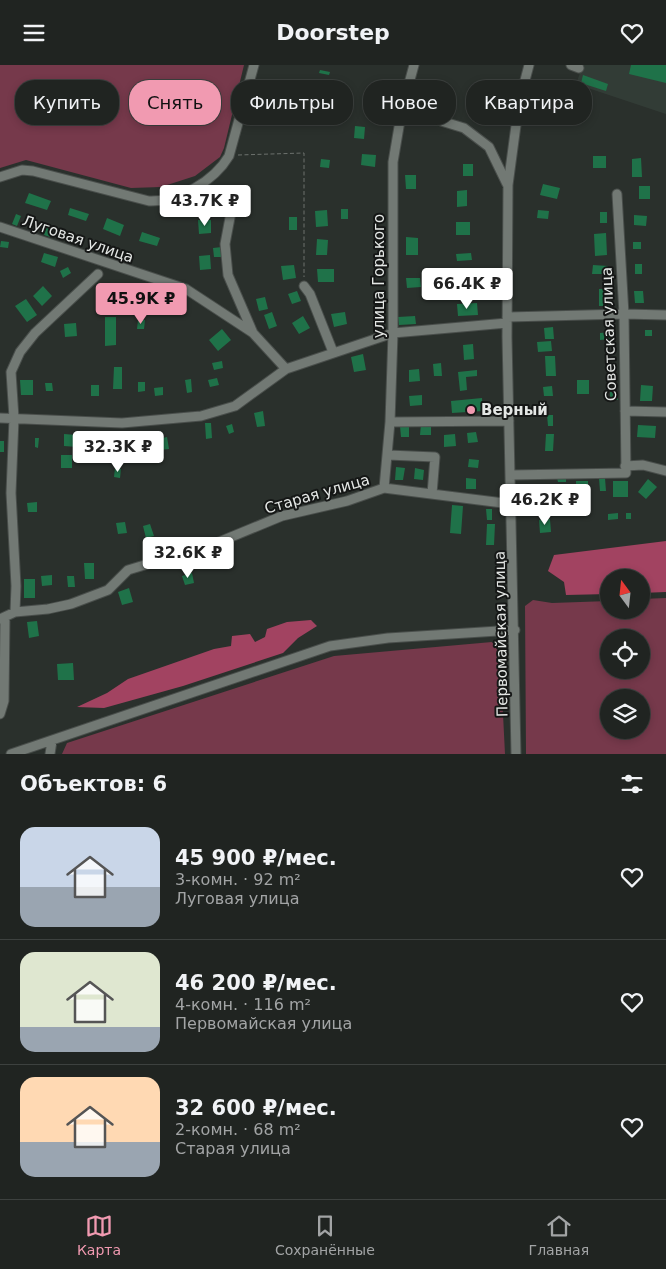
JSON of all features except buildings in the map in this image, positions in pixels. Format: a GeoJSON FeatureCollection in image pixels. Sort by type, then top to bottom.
{"type":"FeatureCollection","features":[{"type":"Feature","properties":{"kind":"street"},"geometry":{"type":"LineString","coordinates":[[0,177],[22,170],[33,171],[132,198],[162,202],[192,189],[222,168],[229,156],[254,65]]}},
{"type":"Feature","properties":{"kind":"street","name":"улица Горького"},"geometry":{"type":"LineString","coordinates":[[410,80],[414,65]]}},
{"type":"Feature","properties":{"kind":"street","name":"Первомайская улица"},"geometry":{"type":"LineString","coordinates":[[516,754],[507,320],[508,185],[517,111],[529,65]]}},
{"type":"Feature","properties":{"kind":"street","name":"улица Горького"},"geometry":{"type":"LineString","coordinates":[[384,488],[390,423],[393,333],[393,162],[399,125]]}},
{"type":"Feature","properties":{"kind":"street"},"geometry":{"type":"LineString","coordinates":[[456,125],[464,127],[489,147],[508,185]]}},
{"type":"Feature","properties":{"kind":"street","name":"Советская улица"},"geometry":{"type":"LineString","coordinates":[[617,194],[624,314],[626,469]]}},
{"type":"Feature","properties":{"kind":"street"},"geometry":{"type":"LineString","coordinates":[[232,207],[225,244],[228,275],[253,333],[286,369]]}},
{"type":"Feature","properties":{"kind":"street","name":"Луговая улица"},"geometry":{"type":"LineString","coordinates":[[0,227],[186,289],[253,333]]}},
{"type":"Feature","properties":{"kind":"street"},"geometry":{"type":"LineString","coordinates":[[15,612],[16,586],[11,493],[14,418],[11,372],[20,352],[35,333],[98,274]]}},
{"type":"Feature","properties":{"kind":"street"},"geometry":{"type":"LineString","coordinates":[[304,286],[310,294],[333,352]]}},
{"type":"Feature","properties":{"kind":"street"},"geometry":{"type":"LineString","coordinates":[[0,418],[122,423],[201,416],[235,406],[286,369],[393,333],[507,320],[624,314],[666,315]]}},
{"type":"Feature","properties":{"kind":"street"},"geometry":{"type":"LineString","coordinates":[[625,411],[666,412]]}},
{"type":"Feature","properties":{"kind":"street"},"geometry":{"type":"LineString","coordinates":[[390,423],[509,421]]}},
{"type":"Feature","properties":{"kind":"street"},"geometry":{"type":"LineString","coordinates":[[388,455],[435,457],[432,494]]}},
{"type":"Feature","properties":{"kind":"street"},"geometry":{"type":"LineString","coordinates":[[510,475],[626,469],[643,465],[666,471]]}},
{"type":"Feature","properties":{"kind":"street","name":"Старая улица"},"geometry":{"type":"LineString","coordinates":[[3,619],[15,612],[48,609],[71,604],[108,589],[128,570],[214,544],[282,516],[347,501],[384,488],[511,503]]}},
{"type":"Feature","properties":{"kind":"street"},"geometry":{"type":"LineString","coordinates":[[0,714],[4,701],[3,619]]}},
{"type":"Feature","properties":{"kind":"street"},"geometry":{"type":"LineString","coordinates":[[11,754],[330,646],[388,639],[514,630]]}},
{"type":"Feature","properties":{"kind":"street"},"geometry":{"type":"LineString","coordinates":[[50,754],[52,741]]}},
{"type":"Feature","properties":{"kind":"path"},"geometry":{"type":"LineString","coordinates":[[229,156],[304,153],[304,286]]}},
{"type":"Feature","properties":{"kind":"shaded area"},"geometry":{"type":"Polygon","coordinates":[[[0,65],[244,65],[240,80],[231,80],[231,119],[224,148],[220,157],[195,176],[161,187],[131,188],[26,160],[0,168],[0,65]]]}},
{"type":"Feature","properties":{"kind":"shaded area"},"geometry":{"type":"Polygon","coordinates":[[[583,65],[666,65],[666,114],[592,89],[592,80],[577,80],[583,65]]]}},
{"type":"Feature","properties":{"kind":"shaded area"},"geometry":{"type":"Polygon","coordinates":[[[666,541],[666,592],[650,593],[650,569],[600,569],[600,594],[566,595],[564,582],[548,571],[554,555],[666,541]]]}},
{"type":"Feature","properties":{"kind":"shaded area"},"geometry":{"type":"Polygon","coordinates":[[[666,598],[666,754],[526,754],[525,606],[533,600],[552,603],[600,601],[600,619],[650,619],[650,599],[666,598]]]}},
{"type":"Feature","properties":{"kind":"shaded area"},"geometry":{"type":"Polygon","coordinates":[[[311,620],[317,626],[298,638],[283,653],[183,686],[104,708],[77,707],[107,693],[128,679],[214,649],[231,646],[232,636],[250,634],[255,642],[265,637],[267,629],[287,622],[311,620]]]}},
{"type":"Feature","properties":{"kind":"shaded area"},"geometry":{"type":"Polygon","coordinates":[[[492,642],[500,654],[505,754],[62,754],[67,743],[334,656],[492,642]]]}},
{"type":"Feature","properties":{"kind":"place","name":"Верный"},"geometry":{"type":"Point","coordinates":[471,410]}}]}
